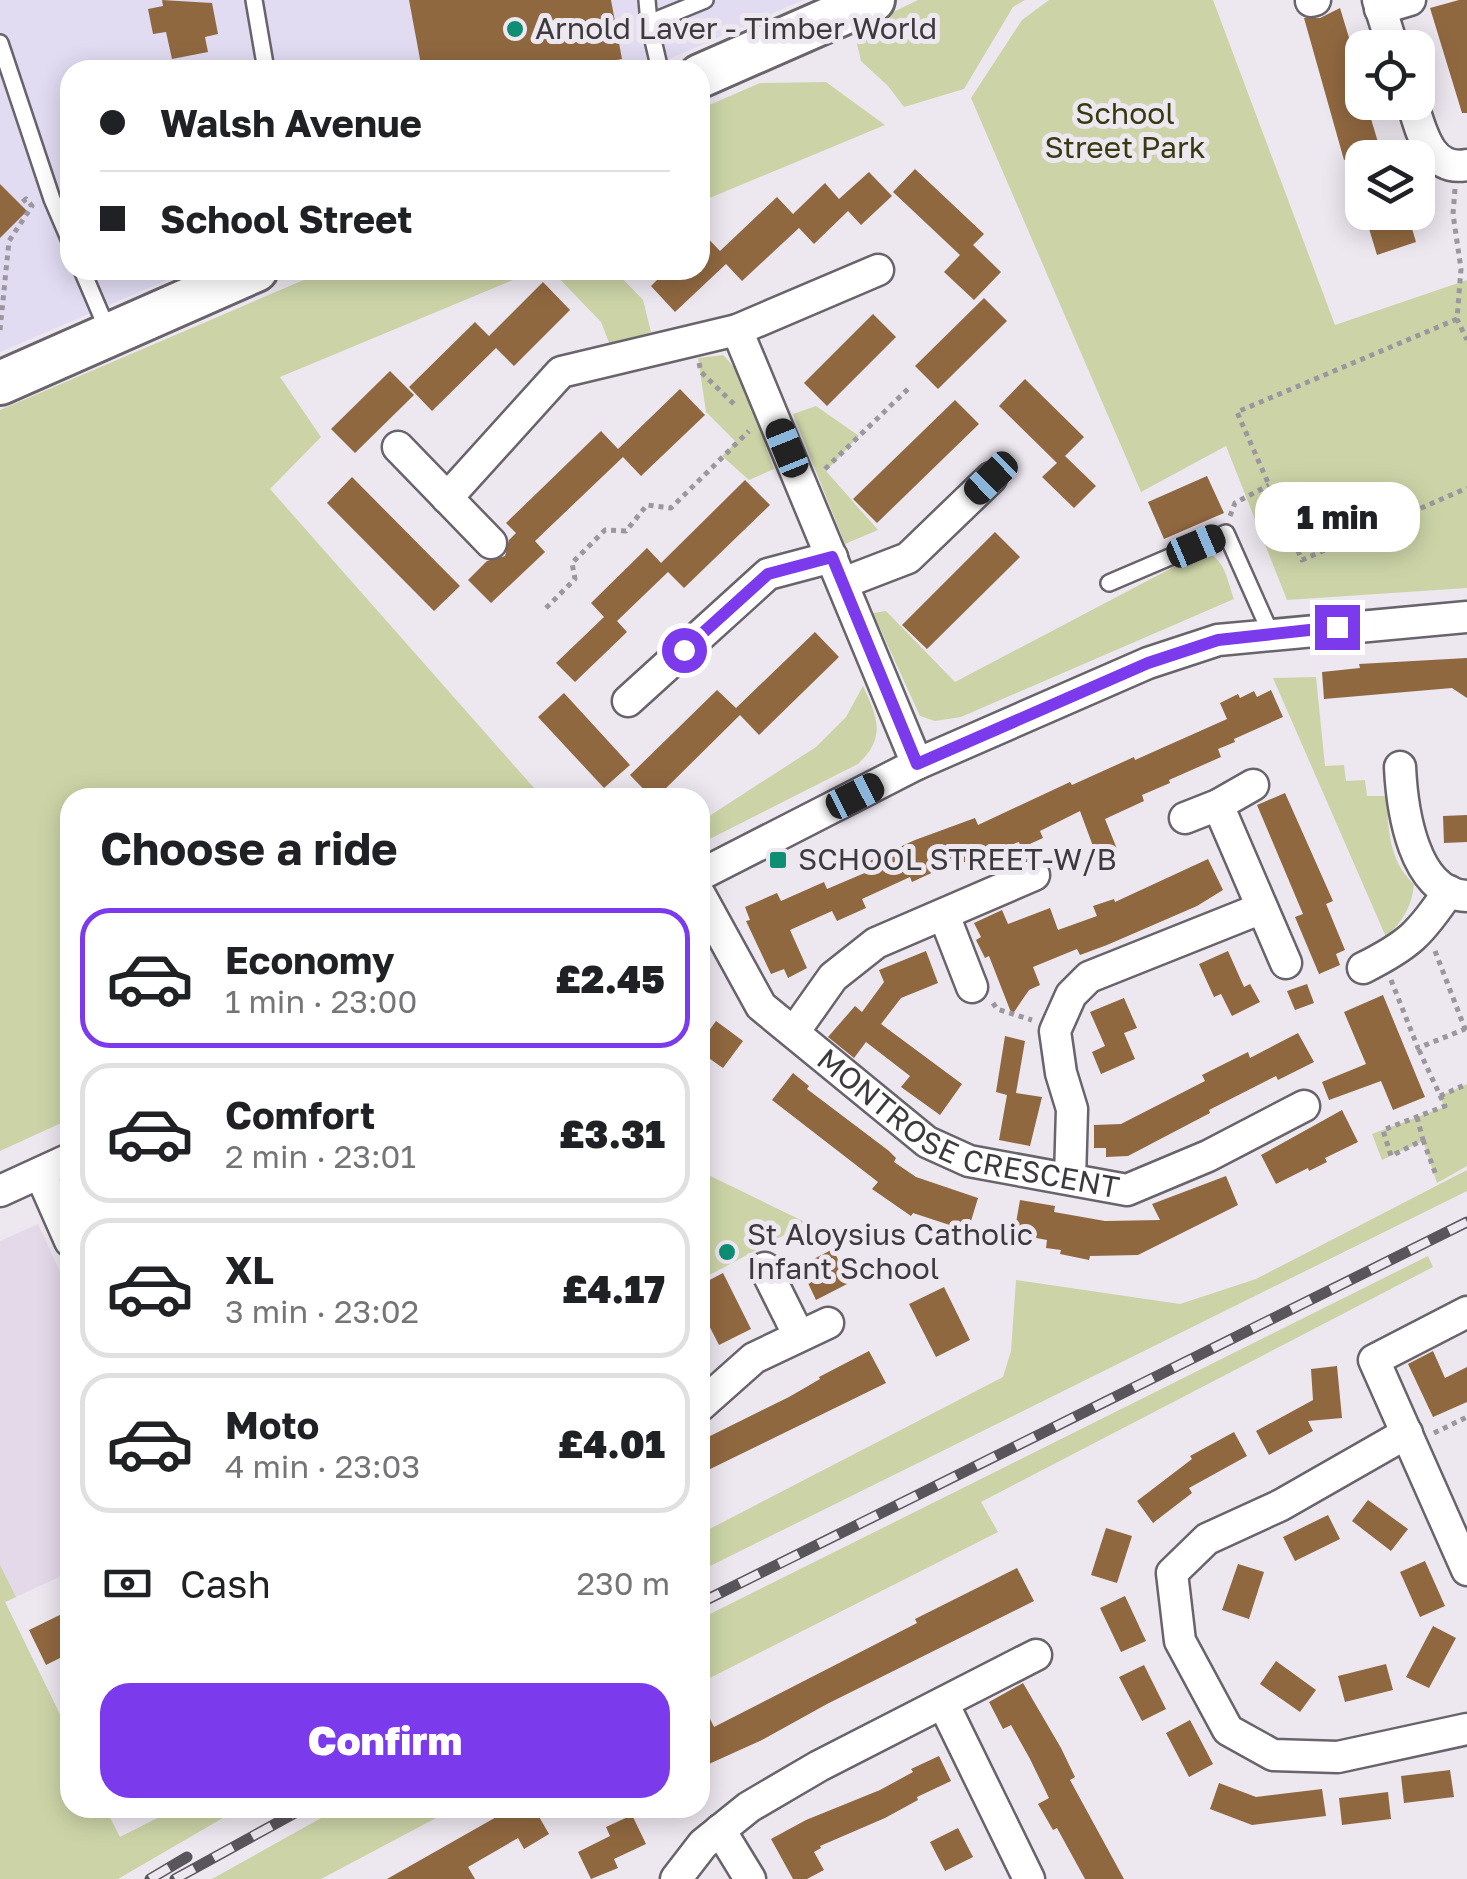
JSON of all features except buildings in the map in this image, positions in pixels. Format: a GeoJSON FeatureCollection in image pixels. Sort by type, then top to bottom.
{"type":"FeatureCollection","features":[{"type":"Feature","properties":{"kind":"main road"},"geometry":{"type":"LineString","coordinates":[[710,72],[873,0]]}},
{"type":"Feature","properties":{"kind":"main road"},"geometry":{"type":"LineString","coordinates":[[0,382],[233,280]]}},
{"type":"Feature","properties":{"kind":"street"},"geometry":{"type":"LineString","coordinates":[[1387,30],[1379,4],[1410,0]]}},
{"type":"Feature","properties":{"kind":"street"},"geometry":{"type":"LineString","coordinates":[[1418,120],[1426,147],[1440,162],[1463,165]]}},
{"type":"Feature","properties":{"kind":"street"},"geometry":{"type":"LineString","coordinates":[[447,498],[561,372],[738,330],[878,270]]}},
{"type":"Feature","properties":{"kind":"street"},"geometry":{"type":"LineString","coordinates":[[738,330],[766,422],[799,478],[917,764]]}},
{"type":"Feature","properties":{"kind":"street"},"geometry":{"type":"LineString","coordinates":[[398,447],[490,543]]}},
{"type":"Feature","properties":{"kind":"street"},"geometry":{"type":"LineString","coordinates":[[628,701],[768,574],[838,570],[908,558],[991,478]]}},
{"type":"Feature","properties":{"kind":"street"},"geometry":{"type":"LineString","coordinates":[[710,870],[917,764],[1148,663],[1218,640],[1467,616]]}},
{"type":"Feature","properties":{"kind":"street"},"geometry":{"type":"LineString","coordinates":[[1372,963],[1402,948],[1458,893],[1435,882],[1419,860],[1407,824],[1400,767]]}},
{"type":"Feature","properties":{"kind":"street"},"geometry":{"type":"LineString","coordinates":[[1185,818],[1254,784]]}},
{"type":"Feature","properties":{"kind":"street"},"geometry":{"type":"LineString","coordinates":[[1218,805],[1286,963]]}},
{"type":"Feature","properties":{"kind":"street"},"geometry":{"type":"LineString","coordinates":[[794,1032],[833,977],[876,943],[1034,875]]}},
{"type":"Feature","properties":{"kind":"street"},"geometry":{"type":"LineString","coordinates":[[1070,1179],[1072,1108],[1061,1074],[1055,1032],[1071,995],[1090,977],[1262,908]]}},
{"type":"Feature","properties":{"kind":"street","name":"MONTROSE CRESCENT"},"geometry":{"type":"LineString","coordinates":[[710,913],[761,1006],[927,1142],[969,1161],[1127,1190],[1208,1156],[1304,1106]]}},
{"type":"Feature","properties":{"kind":"street"},"geometry":{"type":"LineString","coordinates":[[944,916],[972,987]]}},
{"type":"Feature","properties":{"kind":"street"},"geometry":{"type":"LineString","coordinates":[[0,1190],[60,1163]]}},
{"type":"Feature","properties":{"kind":"street"},"geometry":{"type":"LineString","coordinates":[[40,1172],[60,1218]]}},
{"type":"Feature","properties":{"kind":"street"},"geometry":{"type":"LineString","coordinates":[[766,1268],[799,1336]]}},
{"type":"Feature","properties":{"kind":"street"},"geometry":{"type":"LineString","coordinates":[[1467,1312],[1374,1360],[1467,1570]]}},
{"type":"Feature","properties":{"kind":"street"},"geometry":{"type":"LineString","coordinates":[[710,1397],[754,1358],[828,1323]]}},
{"type":"Feature","properties":{"kind":"street"},"geometry":{"type":"LineString","coordinates":[[1409,1438],[1207,1539],[1172,1573],[1180,1641],[1228,1730],[1273,1754],[1338,1757],[1467,1729]]}},
{"type":"Feature","properties":{"kind":"street"},"geometry":{"type":"LineString","coordinates":[[676,1879],[703,1844],[749,1807],[819,1766],[1036,1656]]}},
{"type":"Feature","properties":{"kind":"street"},"geometry":{"type":"LineString","coordinates":[[942,1703],[1029,1879]]}},
{"type":"Feature","properties":{"kind":"street"},"geometry":{"type":"LineString","coordinates":[[720,1830],[750,1879]]}},
{"type":"Feature","properties":{"kind":"lane"},"geometry":{"type":"LineString","coordinates":[[254,0],[264,60]]}},
{"type":"Feature","properties":{"kind":"lane"},"geometry":{"type":"LineString","coordinates":[[647,0],[658,60]]}},
{"type":"Feature","properties":{"kind":"lane"},"geometry":{"type":"LineString","coordinates":[[649,23],[706,0]]}},
{"type":"Feature","properties":{"kind":"lane"},"geometry":{"type":"LineString","coordinates":[[0,43],[60,215]]}},
{"type":"Feature","properties":{"kind":"lane"},"geometry":{"type":"LineString","coordinates":[[86,280],[110,334]]}},
{"type":"Feature","properties":{"kind":"lane"},"geometry":{"type":"LineString","coordinates":[[1109,583],[1226,533],[1271,634]]}},
{"type":"Feature","properties":{"kind":"path"},"geometry":{"type":"LineString","coordinates":[[1463,165],[1452,198],[1462,268],[1457,318],[1467,340]]}},
{"type":"Feature","properties":{"kind":"path"},"geometry":{"type":"LineString","coordinates":[[0,330],[10,242],[32,206],[26,199],[20,204]]}},
{"type":"Feature","properties":{"kind":"path"},"geometry":{"type":"LineString","coordinates":[[1457,318],[1236,412],[1302,560],[1467,488]]}},
{"type":"Feature","properties":{"kind":"path"},"geometry":{"type":"LineString","coordinates":[[546,608],[575,579],[572,564],[605,530],[626,531],[647,505],[671,508],[746,432],[766,422],[701,372],[695,340]]}},
{"type":"Feature","properties":{"kind":"path"},"geometry":{"type":"LineString","coordinates":[[799,478],[829,468],[909,388]]}},
{"type":"Feature","properties":{"kind":"path"},"geometry":{"type":"LineString","coordinates":[[1226,533],[1235,503],[1269,484]]}},
{"type":"Feature","properties":{"kind":"path"},"geometry":{"type":"LineString","coordinates":[[1418,1048],[1466,1031],[1426,925]]}},
{"type":"Feature","properties":{"kind":"path"},"geometry":{"type":"LineString","coordinates":[[1372,963],[1445,1106],[1383,1130],[1391,1156],[1423,1140]]}},
{"type":"Feature","properties":{"kind":"path"},"geometry":{"type":"LineString","coordinates":[[972,987],[981,984],[996,1010],[1035,1021]]}},
{"type":"Feature","properties":{"kind":"path"},"geometry":{"type":"LineString","coordinates":[[1440,1096],[1467,1084]]}},
{"type":"Feature","properties":{"kind":"path"},"geometry":{"type":"LineString","coordinates":[[1417,1117],[1436,1175]]}},
{"type":"Feature","properties":{"kind":"path"},"geometry":{"type":"LineString","coordinates":[[1409,1438],[1467,1417]]}},
{"type":"Feature","properties":{"kind":"shaded area"},"geometry":{"type":"Polygon","coordinates":[[[0,0],[803,0],[667,60],[60,60],[60,280],[167,280],[0,352],[0,0]]]}},
{"type":"Feature","properties":{"kind":"shaded area"},"geometry":{"type":"Polygon","coordinates":[[[38,1224],[60,1272],[60,1577],[5,1602],[60,1715],[60,1818],[90,1818],[0,1879],[0,1241],[38,1224]]]}},
{"type":"Feature","properties":{"kind":"green space"},"geometry":{"type":"Polygon","coordinates":[[[918,0],[1025,0],[1013,7],[964,89],[904,107],[861,61],[854,31],[918,0]]]}},
{"type":"Feature","properties":{"kind":"green space","name":"School Street Park"},"geometry":{"type":"Polygon","coordinates":[[[1049,0],[1213,0],[1335,325],[1467,280],[1467,588],[1287,600],[1226,446],[1141,492],[971,98],[1022,20],[1049,0]]]}},
{"type":"Feature","properties":{"kind":"green space"},"geometry":{"type":"Polygon","coordinates":[[[826,82],[885,125],[710,198],[710,105],[760,83],[826,82]]]}},
{"type":"Feature","properties":{"kind":"green space"},"geometry":{"type":"Polygon","coordinates":[[[304,280],[513,280],[280,377],[321,437],[270,489],[534,788],[60,788],[60,1124],[0,1151],[0,410],[304,280]]]}},
{"type":"Feature","properties":{"kind":"green space"},"geometry":{"type":"Polygon","coordinates":[[[561,280],[624,280],[643,300],[651,332],[610,345],[601,322],[561,280]]]}},
{"type":"Feature","properties":{"kind":"green space"},"geometry":{"type":"Polygon","coordinates":[[[723,355],[747,392],[774,469],[749,480],[722,456],[736,442],[706,412],[698,358],[723,355]]]}},
{"type":"Feature","properties":{"kind":"green space"},"geometry":{"type":"Polygon","coordinates":[[[816,406],[859,436],[826,471],[878,530],[845,544],[793,414],[816,406]]]}},
{"type":"Feature","properties":{"kind":"green space"},"geometry":{"type":"Polygon","coordinates":[[[1200,553],[1219,562],[1234,599],[961,717],[935,721],[920,716],[873,613],[886,611],[955,682],[1200,553]]]}},
{"type":"Feature","properties":{"kind":"green space"},"geometry":{"type":"Polygon","coordinates":[[[1316,677],[1325,766],[1344,765],[1346,781],[1365,780],[1367,796],[1386,796],[1395,855],[1414,884],[1405,914],[1386,937],[1273,678],[1316,677]]]}},
{"type":"Feature","properties":{"kind":"green space"},"geometry":{"type":"Polygon","coordinates":[[[863,686],[877,726],[873,745],[858,764],[710,839],[710,816],[816,747],[846,717],[863,686]]]}},
{"type":"Feature","properties":{"kind":"green space"},"geometry":{"type":"Polygon","coordinates":[[[1467,1084],[1467,1166],[1437,1183],[1423,1141],[1382,1160],[1372,1134],[1444,1107],[1440,1096],[1467,1084]]]}},
{"type":"Feature","properties":{"kind":"green space"},"geometry":{"type":"Polygon","coordinates":[[[1467,1170],[1467,1191],[710,1566],[710,1529],[1003,1377],[1011,1351],[1016,1280],[1180,1304],[1256,1279],[1467,1170]]]}},
{"type":"Feature","properties":{"kind":"green space","name":"St Aloysius Catholic Infant School"},"geometry":{"type":"Polygon","coordinates":[[[710,1176],[807,1223],[710,1275],[710,1176]]]}},
{"type":"Feature","properties":{"kind":"green space"},"geometry":{"type":"Polygon","coordinates":[[[1428,1256],[1433,1267],[981,1502],[998,1532],[710,1678],[710,1614],[1428,1256]]]}},
{"type":"Feature","properties":{"kind":"green space"},"geometry":{"type":"Polygon","coordinates":[[[0,1565],[16,1597],[5,1602],[60,1715],[60,1818],[110,1818],[120,1837],[157,1818],[223,1818],[118,1879],[0,1879],[0,1565]]]}},
{"type":"Feature","properties":{"kind":"green space"},"geometry":{"type":"Polygon","coordinates":[[[321,1818],[436,1818],[321,1879],[212,1879],[321,1818]]]}},
{"type":"Feature","properties":{"kind":"railway"},"geometry":{"type":"LineString","coordinates":[[710,1598],[1467,1222]]}},
{"type":"Feature","properties":{"kind":"railway"},"geometry":{"type":"LineString","coordinates":[[175,1879],[286,1818]]}},
{"type":"Feature","properties":{"kind":"railway"},"geometry":{"type":"LineString","coordinates":[[150,1879],[187,1857]]}},
{"type":"Feature","properties":{"kind":"place","name":"Arnold Laver - Timber World"},"geometry":{"type":"Point","coordinates":[515,29]}},
{"type":"Feature","properties":{"kind":"place","name":"SCHOOL STREET-W/B"},"geometry":{"type":"Point","coordinates":[778,860]}},
{"type":"Feature","properties":{"kind":"place","name":"St Aloysius Catholic Infant School"},"geometry":{"type":"Point","coordinates":[727,1252]}},
{"type":"Feature","properties":{"kind":"route"},"geometry":{"type":"LineString","coordinates":[[684,650],[768,574],[832,557],[917,764],[1148,663],[1218,640],[1337,627]]}}]}
